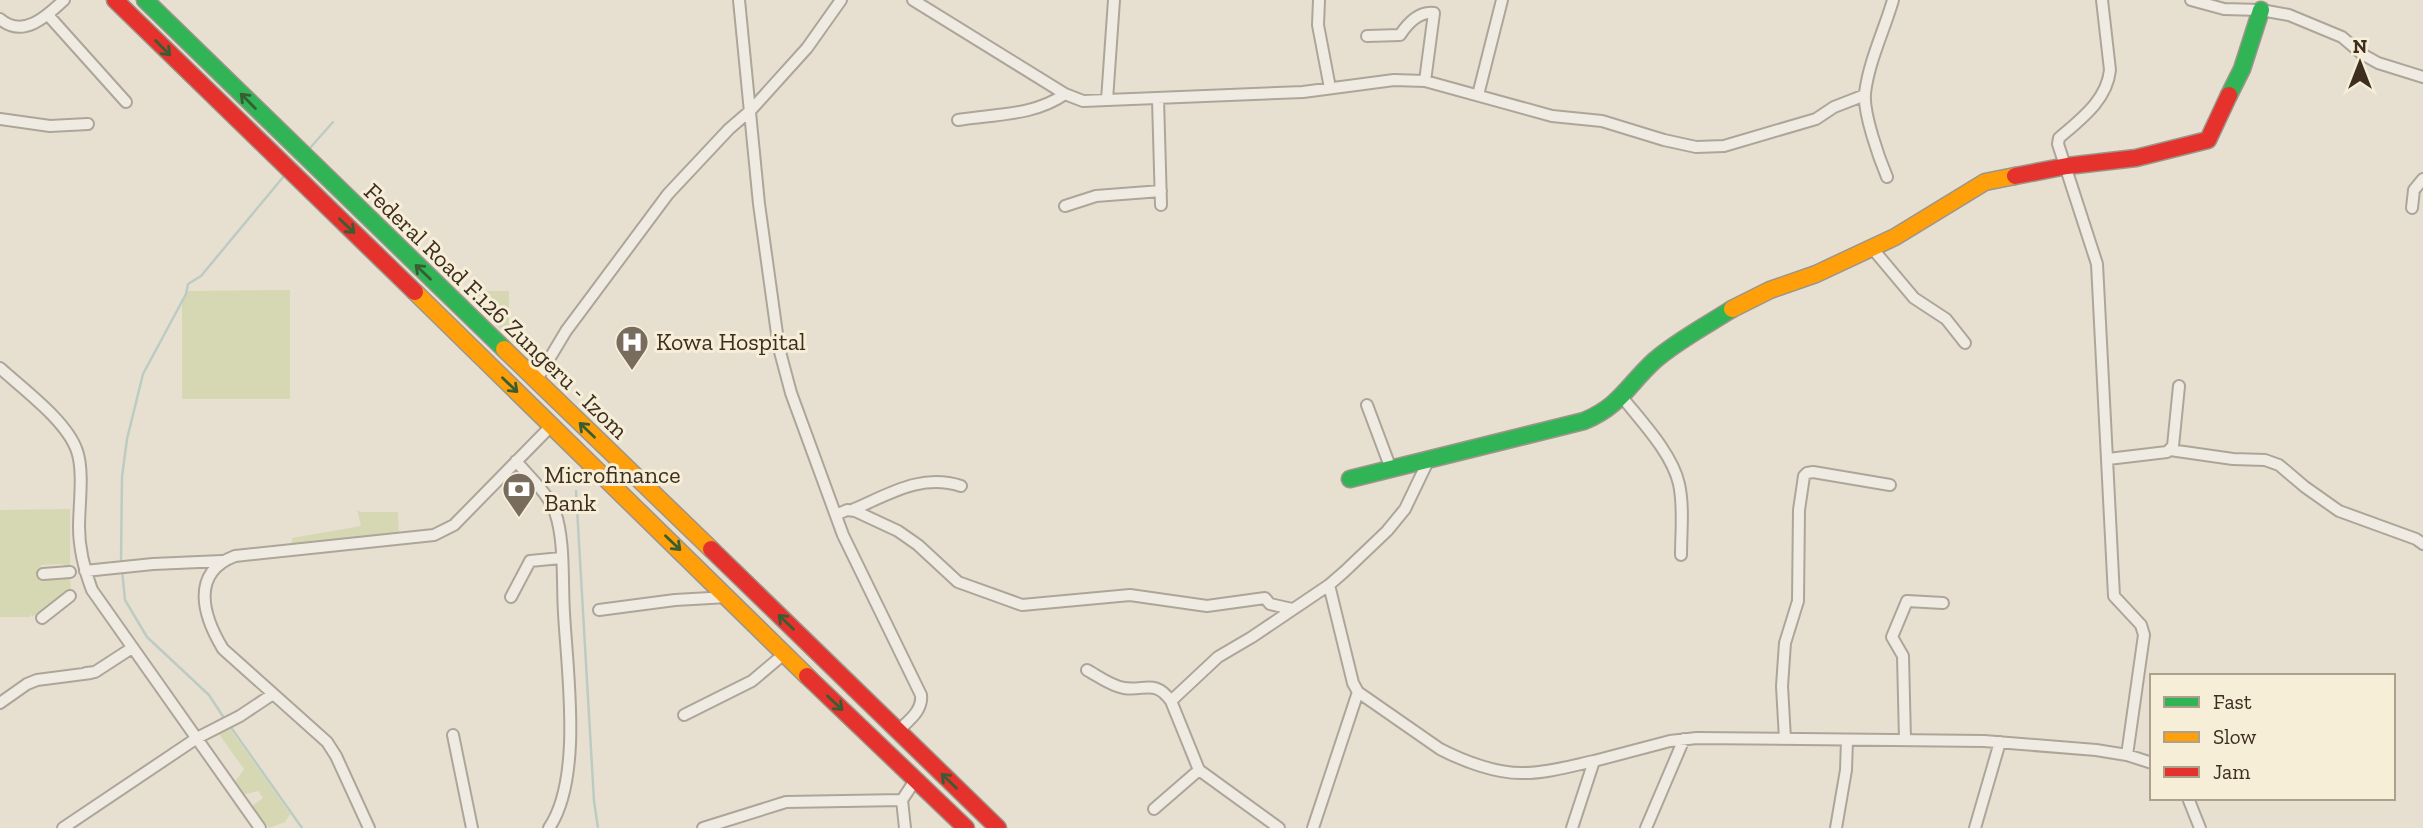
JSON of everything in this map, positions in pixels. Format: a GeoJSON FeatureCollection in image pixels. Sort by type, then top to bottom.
{"type":"FeatureCollection","features":[{"type":"Feature","properties":{"kind":"main road","name":"Federal Road F.126 Zungeru - Izom"},"geometry":{"type":"LineString","coordinates":[[115,0],[784,654],[966,828]]}},
{"type":"Feature","properties":{"kind":"main road","name":"Federal Road F.126 Zungeru - Izom"},"geometry":{"type":"LineString","coordinates":[[145,0],[998,828]]}},
{"type":"Feature","properties":{"kind":"main road"},"geometry":{"type":"LineString","coordinates":[[1350,479],[1584,421],[1603,413],[1622,397],[1655,360],[1737,304],[1816,274],[1895,237],[1985,182],[2067,166],[2136,158],[2208,140],[2242,69],[2261,10]]}},
{"type":"Feature","properties":{"kind":"main road"},"geometry":{"type":"LineString","coordinates":[[748,616],[764,601]]}},
{"type":"Feature","properties":{"kind":"street"},"geometry":{"type":"LineString","coordinates":[[0,19],[8,25],[20,26],[41,21],[64,0]]}},
{"type":"Feature","properties":{"kind":"street"},"geometry":{"type":"LineString","coordinates":[[739,0],[759,204],[779,348],[791,393],[836,515],[860,571],[921,695],[922,703],[919,709],[898,731]]}},
{"type":"Feature","properties":{"kind":"street"},"geometry":{"type":"LineString","coordinates":[[536,381],[566,331],[668,194],[729,129],[751,110],[807,48],[841,0]]}},
{"type":"Feature","properties":{"kind":"street"},"geometry":{"type":"LineString","coordinates":[[913,0],[1065,94],[1083,101],[1303,92],[1394,80],[1426,81],[1552,116],[1602,121],[1696,147],[1724,146],[1815,119],[1834,107],[1865,96]]}},
{"type":"Feature","properties":{"kind":"street"},"geometry":{"type":"LineString","coordinates":[[1107,100],[1114,0]]}},
{"type":"Feature","properties":{"kind":"street"},"geometry":{"type":"LineString","coordinates":[[1319,0],[1318,25],[1330,88]]}},
{"type":"Feature","properties":{"kind":"street"},"geometry":{"type":"LineString","coordinates":[[1478,95],[1502,0]]}},
{"type":"Feature","properties":{"kind":"street"},"geometry":{"type":"LineString","coordinates":[[1887,177],[1878,155],[1865,96],[1877,44],[1893,0]]}},
{"type":"Feature","properties":{"kind":"street"},"geometry":{"type":"LineString","coordinates":[[2102,0],[2109,80],[2101,98],[2080,121],[2059,138],[2058,144],[2096,264],[2114,596],[2141,625],[2144,635],[2127,755]]}},
{"type":"Feature","properties":{"kind":"street"},"geometry":{"type":"LineString","coordinates":[[2191,0],[2224,9],[2261,10],[2289,15],[2342,37],[2378,63],[2423,77]]}},
{"type":"Feature","properties":{"kind":"street"},"geometry":{"type":"LineString","coordinates":[[1367,36],[1400,35],[1419,16],[1426,12],[1434,13],[1426,81]]}},
{"type":"Feature","properties":{"kind":"street"},"geometry":{"type":"LineString","coordinates":[[48,15],[126,102]]}},
{"type":"Feature","properties":{"kind":"street"},"geometry":{"type":"LineString","coordinates":[[958,120],[1028,111],[1051,104],[1065,94]]}},
{"type":"Feature","properties":{"kind":"street"},"geometry":{"type":"LineString","coordinates":[[1158,99],[1161,205]]}},
{"type":"Feature","properties":{"kind":"street"},"geometry":{"type":"LineString","coordinates":[[0,119],[50,126],[88,124]]}},
{"type":"Feature","properties":{"kind":"street"},"geometry":{"type":"LineString","coordinates":[[2412,208],[2414,190],[2423,179]]}},
{"type":"Feature","properties":{"kind":"street"},"geometry":{"type":"LineString","coordinates":[[1065,205],[1096,197],[1161,191]]}},
{"type":"Feature","properties":{"kind":"street"},"geometry":{"type":"LineString","coordinates":[[1872,248],[1914,298],[1946,319],[1965,343]]}},
{"type":"Feature","properties":{"kind":"street"},"geometry":{"type":"LineString","coordinates":[[0,368],[62,425],[77,451],[81,492],[79,528],[85,571],[92,590],[260,828]]}},
{"type":"Feature","properties":{"kind":"street"},"geometry":{"type":"LineString","coordinates":[[2170,450],[2173,446],[2179,386]]}},
{"type":"Feature","properties":{"kind":"street"},"geometry":{"type":"LineString","coordinates":[[1622,397],[1659,444],[1676,475],[1681,502],[1681,555]]}},
{"type":"Feature","properties":{"kind":"street"},"geometry":{"type":"LineString","coordinates":[[1367,405],[1391,469]]}},
{"type":"Feature","properties":{"kind":"street"},"geometry":{"type":"LineString","coordinates":[[85,571],[222,561],[236,556],[444,532],[552,425]]}},
{"type":"Feature","properties":{"kind":"street"},"geometry":{"type":"LineString","coordinates":[[2108,459],[2170,450],[2233,459],[2265,460],[2279,465],[2313,494],[2339,510],[2423,544]]}},
{"type":"Feature","properties":{"kind":"street"},"geometry":{"type":"LineString","coordinates":[[1171,701],[1218,657],[1329,585],[1387,531],[1405,509],[1429,459]]}},
{"type":"Feature","properties":{"kind":"street"},"geometry":{"type":"LineString","coordinates":[[516,461],[554,509],[561,558],[570,707],[569,766],[562,798],[550,828]]}},
{"type":"Feature","properties":{"kind":"street"},"geometry":{"type":"LineString","coordinates":[[1785,739],[1782,687],[1785,643],[1798,601],[1799,510],[1804,476],[1813,472],[1890,485]]}},
{"type":"Feature","properties":{"kind":"street"},"geometry":{"type":"LineString","coordinates":[[836,515],[924,481],[961,486]]}},
{"type":"Feature","properties":{"kind":"street"},"geometry":{"type":"LineString","coordinates":[[852,510],[910,538],[961,584],[1022,605],[1130,595],[1207,606],[1265,598],[1270,604],[1292,609]]}},
{"type":"Feature","properties":{"kind":"street"},"geometry":{"type":"LineString","coordinates":[[511,597],[530,561],[561,558]]}},
{"type":"Feature","properties":{"kind":"street"},"geometry":{"type":"LineString","coordinates":[[222,561],[210,573],[205,585],[206,614],[214,634],[223,649],[327,742],[369,828]]}},
{"type":"Feature","properties":{"kind":"street"},"geometry":{"type":"LineString","coordinates":[[43,574],[70,572]]}},
{"type":"Feature","properties":{"kind":"street"},"geometry":{"type":"LineString","coordinates":[[1329,585],[1353,683],[1358,692],[1453,756],[1506,772],[1547,771],[1684,739],[2000,741],[2127,755],[2150,762]]}},
{"type":"Feature","properties":{"kind":"street"},"geometry":{"type":"LineString","coordinates":[[42,618],[70,596]]}},
{"type":"Feature","properties":{"kind":"street"},"geometry":{"type":"LineString","coordinates":[[599,610],[675,600],[728,597]]}},
{"type":"Feature","properties":{"kind":"street"},"geometry":{"type":"LineString","coordinates":[[1905,740],[1903,656],[1892,637],[1907,601],[1943,603]]}},
{"type":"Feature","properties":{"kind":"street"},"geometry":{"type":"LineString","coordinates":[[0,703],[37,680],[91,673],[132,648]]}},
{"type":"Feature","properties":{"kind":"street"},"geometry":{"type":"LineString","coordinates":[[684,715],[752,681],[784,654]]}},
{"type":"Feature","properties":{"kind":"street"},"geometry":{"type":"LineString","coordinates":[[1087,670],[1124,688],[1149,686],[1166,694],[1199,770],[1279,828]]}},
{"type":"Feature","properties":{"kind":"street"},"geometry":{"type":"LineString","coordinates":[[1313,828],[1358,692]]}},
{"type":"Feature","properties":{"kind":"street"},"geometry":{"type":"LineString","coordinates":[[63,828],[197,738],[240,716],[272,694]]}},
{"type":"Feature","properties":{"kind":"street"},"geometry":{"type":"LineString","coordinates":[[453,735],[472,828]]}},
{"type":"Feature","properties":{"kind":"street"},"geometry":{"type":"LineString","coordinates":[[1646,828],[1684,739]]}},
{"type":"Feature","properties":{"kind":"street"},"geometry":{"type":"LineString","coordinates":[[1836,828],[1846,771],[1847,740]]}},
{"type":"Feature","properties":{"kind":"street"},"geometry":{"type":"LineString","coordinates":[[1975,828],[2000,741]]}},
{"type":"Feature","properties":{"kind":"street"},"geometry":{"type":"LineString","coordinates":[[1572,828],[1594,761]]}},
{"type":"Feature","properties":{"kind":"street"},"geometry":{"type":"LineString","coordinates":[[1154,809],[1199,770]]}},
{"type":"Feature","properties":{"kind":"street"},"geometry":{"type":"LineString","coordinates":[[905,828],[902,800],[916,779]]}},
{"type":"Feature","properties":{"kind":"street"},"geometry":{"type":"LineString","coordinates":[[704,828],[797,801],[902,800]]}},
{"type":"Feature","properties":{"kind":"street"},"geometry":{"type":"LineString","coordinates":[[2189,800],[2200,828]]}},
{"type":"Feature","properties":{"kind":"street"},"geometry":{"type":"LineString","coordinates":[[79,817],[87,828]]}},
{"type":"Feature","properties":{"kind":"green space"},"geometry":{"type":"Polygon","coordinates":[[[290,290],[290,399],[182,399],[182,303],[187,291],[290,290]]]}},
{"type":"Feature","properties":{"kind":"green space"},"geometry":{"type":"Polygon","coordinates":[[[456,291],[509,291],[509,337],[489,318],[488,298],[456,291]]]}},
{"type":"Feature","properties":{"kind":"green space"},"geometry":{"type":"Polygon","coordinates":[[[70,509],[70,568],[65,569],[63,564],[41,565],[42,577],[70,574],[71,589],[32,617],[32,614],[30,617],[0,617],[0,510],[70,509]]]}},
{"type":"Feature","properties":{"kind":"green space"},"geometry":{"type":"Polygon","coordinates":[[[357,510],[398,512],[399,535],[292,547],[292,538],[361,526],[357,510]]]}},
{"type":"Feature","properties":{"kind":"green space"},"geometry":{"type":"Polygon","coordinates":[[[230,729],[290,814],[285,822],[269,828],[252,806],[263,798],[258,791],[242,795],[234,783],[244,769],[216,730],[230,729]]]}},
{"type":"Feature","properties":{"kind":"waterway"},"geometry":{"type":"LineString","coordinates":[[310,148],[333,122]]}},
{"type":"Feature","properties":{"kind":"waterway"},"geometry":{"type":"LineString","coordinates":[[121,563],[122,477],[127,439],[143,374],[186,294],[188,284],[201,276],[284,176]]}},
{"type":"Feature","properties":{"kind":"waterway"},"geometry":{"type":"LineString","coordinates":[[576,491],[594,801],[598,828]]}},
{"type":"Feature","properties":{"kind":"waterway"},"geometry":{"type":"LineString","coordinates":[[122,570],[125,600],[147,637],[209,695],[226,721]]}},
{"type":"Feature","properties":{"kind":"waterway"},"geometry":{"type":"LineString","coordinates":[[230,726],[302,828]]}},
{"type":"Feature","properties":{"kind":"traffic: fast"},"geometry":{"type":"LineString","coordinates":[[145,0],[504,349]]}},
{"type":"Feature","properties":{"kind":"traffic: fast"},"geometry":{"type":"LineString","coordinates":[[2229,95],[2242,69],[2261,10]]}},
{"type":"Feature","properties":{"kind":"traffic: fast"},"geometry":{"type":"LineString","coordinates":[[1350,479],[1584,421],[1615,402],[1662,354],[1732,309]]}},
{"type":"Feature","properties":{"kind":"traffic: slow"},"geometry":{"type":"LineString","coordinates":[[1732,309],[1895,237],[1985,182],[2015,176]]}},
{"type":"Feature","properties":{"kind":"traffic: slow"},"geometry":{"type":"LineString","coordinates":[[415,292],[807,676]]}},
{"type":"Feature","properties":{"kind":"traffic: slow"},"geometry":{"type":"LineString","coordinates":[[504,349],[711,549]]}},
{"type":"Feature","properties":{"kind":"traffic: jam"},"geometry":{"type":"LineString","coordinates":[[115,0],[415,292]]}},
{"type":"Feature","properties":{"kind":"traffic: jam"},"geometry":{"type":"LineString","coordinates":[[2015,176],[2067,166],[2136,158],[2208,140],[2229,95]]}},
{"type":"Feature","properties":{"kind":"traffic: jam"},"geometry":{"type":"LineString","coordinates":[[711,549],[998,828]]}},
{"type":"Feature","properties":{"kind":"traffic: jam"},"geometry":{"type":"LineString","coordinates":[[807,676],[966,828]]}},
{"type":"Feature","properties":{"kind":"place","name":"Kowa Hospital"},"geometry":{"type":"Point","coordinates":[632,372]}},
{"type":"Feature","properties":{"kind":"place","name":"Microfinance Bank"},"geometry":{"type":"Point","coordinates":[519,519]}}]}
